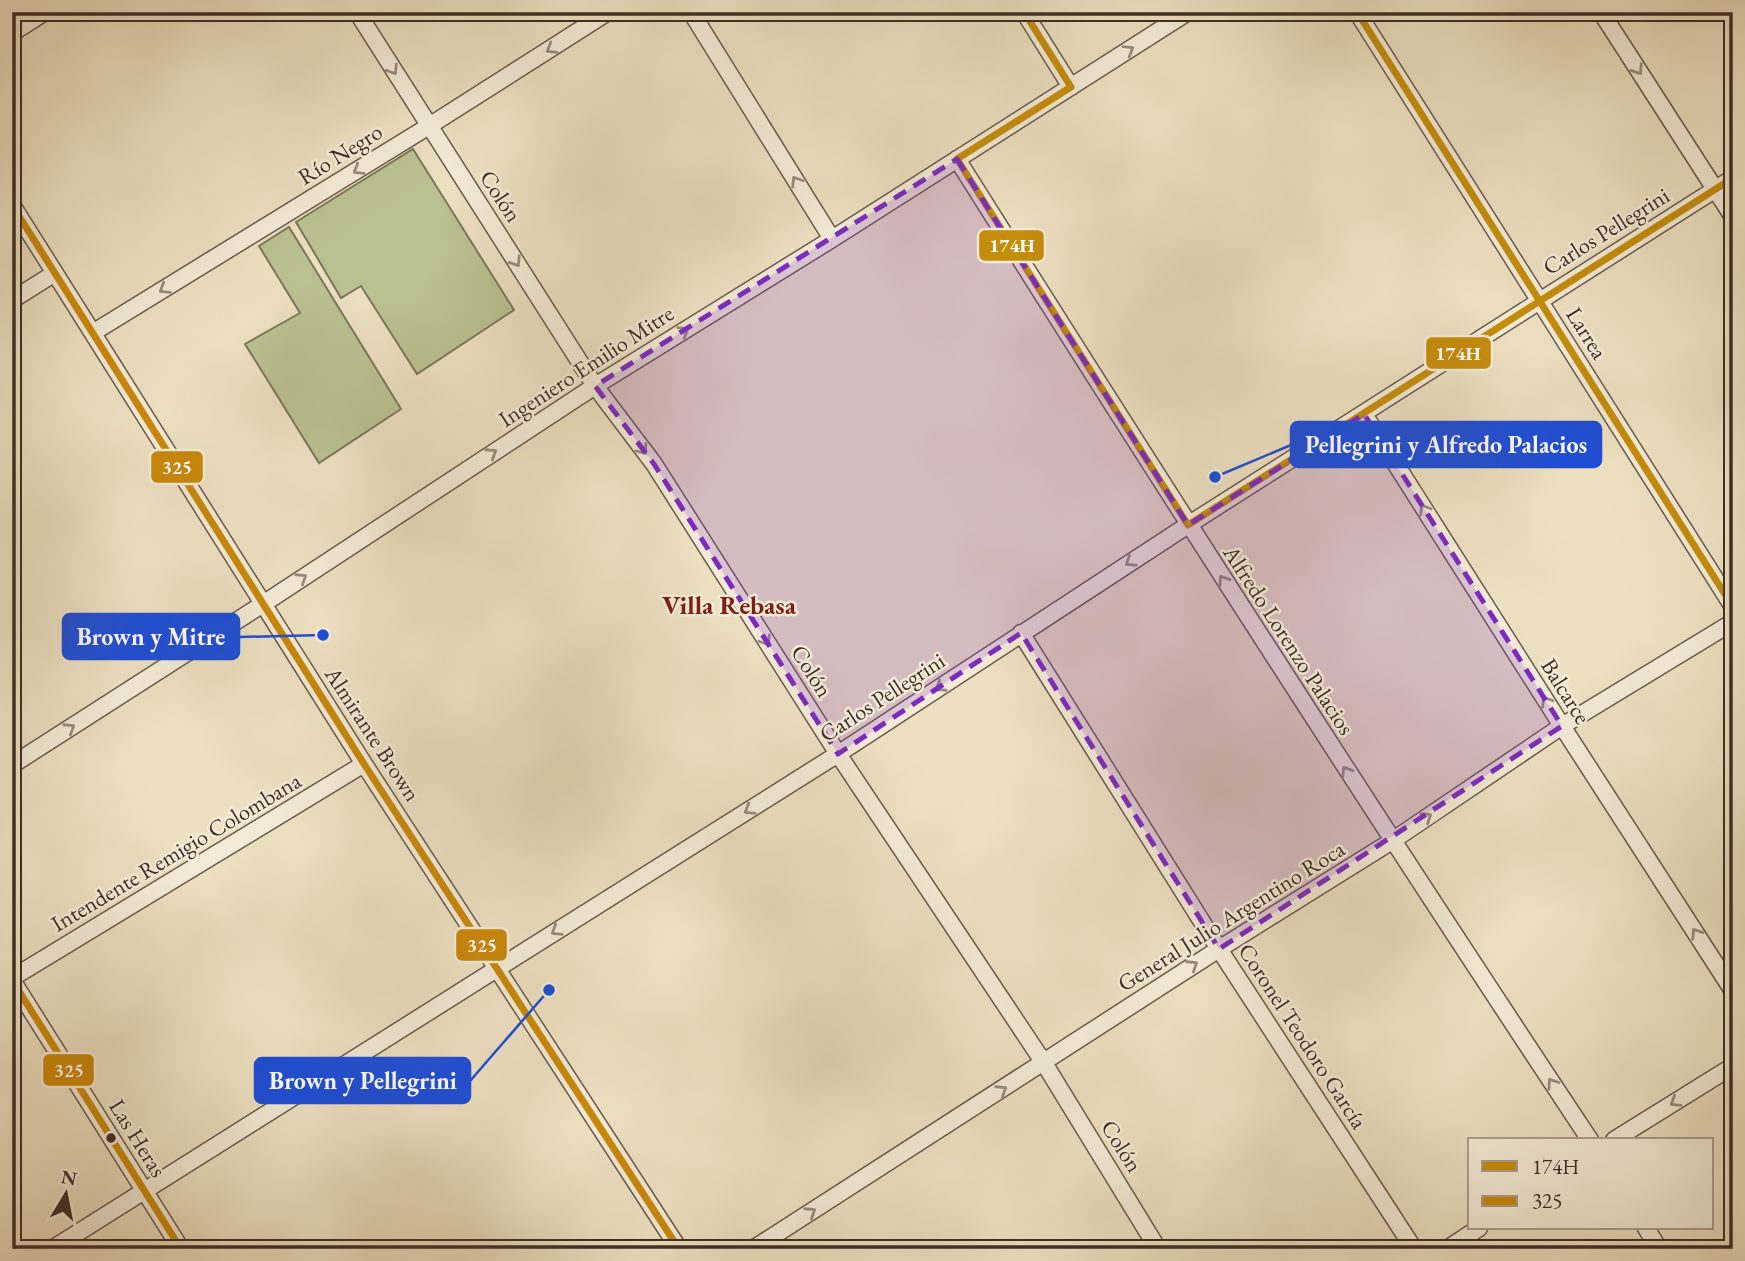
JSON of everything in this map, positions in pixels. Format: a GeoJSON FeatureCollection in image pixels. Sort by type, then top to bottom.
{"type":"FeatureCollection","features":[{"type":"Feature","properties":{"kind":"street"},"geometry":{"type":"LineString","coordinates":[[12,33],[45,12]]}},
{"type":"Feature","properties":{"kind":"street","name":"Colón"},"geometry":{"type":"LineString","coordinates":[[357,12],[595,386],[654,464],[838,754],[1044,1063],[1158,1249]]}},
{"type":"Feature","properties":{"kind":"street","name":"Río Negro"},"geometry":{"type":"LineString","coordinates":[[94,332],[429,126],[608,12]]}},
{"type":"Feature","properties":{"kind":"street"},"geometry":{"type":"LineString","coordinates":[[691,12],[832,239]]}},
{"type":"Feature","properties":{"kind":"street"},"geometry":{"type":"LineString","coordinates":[[1024,12],[1071,87]]}},
{"type":"Feature","properties":{"kind":"street","name":"Ingeniero Emilio Mitre"},"geometry":{"type":"LineString","coordinates":[[12,765],[595,386],[1188,12]]}},
{"type":"Feature","properties":{"kind":"street","name":"Larrea"},"geometry":{"type":"LineString","coordinates":[[1357,12],[1733,607]]}},
{"type":"Feature","properties":{"kind":"street"},"geometry":{"type":"LineString","coordinates":[[1601,12],[1733,217]]}},
{"type":"Feature","properties":{"kind":"street","name":"Alfredo Lorenzo Palacios"},"geometry":{"type":"LineString","coordinates":[[957,159],[1188,525],[1392,841],[1589,1138]]}},
{"type":"Feature","properties":{"kind":"street","name":"Carlos Pellegrini"},"geometry":{"type":"LineString","coordinates":[[52,1249],[838,754],[1188,525],[1733,178]]}},
{"type":"Feature","properties":{"kind":"street","name":"Almirante Brown"},"geometry":{"type":"LineString","coordinates":[[12,205],[364,764],[679,1249]]}},
{"type":"Feature","properties":{"kind":"street"},"geometry":{"type":"LineString","coordinates":[[12,300],[55,273]]}},
{"type":"Feature","properties":{"kind":"street","name":"Balcarce"},"geometry":{"type":"LineString","coordinates":[[1364,414],[1733,990]]}},
{"type":"Feature","properties":{"kind":"street","name":"General Julio Argentino Roca"},"geometry":{"type":"LineString","coordinates":[[753,1249],[1219,948],[1392,841],[1562,726],[1733,622]]}},
{"type":"Feature","properties":{"kind":"street","name":"Coronel Teodoro García"},"geometry":{"type":"LineString","coordinates":[[1021,633],[1219,948],[1414,1249]]}},
{"type":"Feature","properties":{"kind":"street","name":"Intendente Remigio Colombana"},"geometry":{"type":"LineString","coordinates":[[12,979],[364,764]]}},
{"type":"Feature","properties":{"kind":"street","name":"Las Heras"},"geometry":{"type":"LineString","coordinates":[[12,979],[181,1249]]}},
{"type":"Feature","properties":{"kind":"street"},"geometry":{"type":"LineString","coordinates":[[1617,1138],[1733,1066]]}},
{"type":"Feature","properties":{"kind":"street"},"geometry":{"type":"LineString","coordinates":[[1447,1249],[1476,1230]]}},
{"type":"Feature","properties":{"kind":"street"},"geometry":{"type":"LineString","coordinates":[[1647,1230],[1659,1249]]}},
{"type":"Feature","properties":{"kind":"highlighted area"},"geometry":{"type":"Polygon","coordinates":[[[957,159],[1188,525],[1364,414],[1562,726],[1219,949],[1021,633],[838,754],[654,464],[595,386],[957,159]]]}},
{"type":"Feature","properties":{"kind":"green space"},"geometry":{"type":"Polygon","coordinates":[[[413,149],[514,310],[417,374],[361,286],[341,298],[296,222],[413,149]]]}},
{"type":"Feature","properties":{"kind":"green space"},"geometry":{"type":"Polygon","coordinates":[[[289,227],[401,409],[319,463],[245,344],[300,313],[259,246],[289,227]]]}},
{"type":"Feature","properties":{"kind":"transit line","name":"174H"},"geometry":{"type":"LineString","coordinates":[[1024,12],[1071,87],[957,159],[1188,525],[1733,178]]}},
{"type":"Feature","properties":{"kind":"transit line","name":"174H"},"geometry":{"type":"LineString","coordinates":[[1357,12],[1733,607]]}},
{"type":"Feature","properties":{"kind":"transit line","name":"325"},"geometry":{"type":"LineString","coordinates":[[12,205],[364,764],[679,1249]]}},
{"type":"Feature","properties":{"kind":"transit line","name":"325"},"geometry":{"type":"LineString","coordinates":[[12,980],[181,1249]]}},
{"type":"Feature","properties":{"kind":"place","name":"Pellegrini y Alfredo Palacios"},"geometry":{"type":"Point","coordinates":[1215,477]}},
{"type":"Feature","properties":{"kind":"place","name":"Brown y Mitre"},"geometry":{"type":"Point","coordinates":[323,635]}},
{"type":"Feature","properties":{"kind":"place","name":"Brown y Pellegrini"},"geometry":{"type":"Point","coordinates":[549,990]}},
{"type":"Feature","properties":{"kind":"district","name":"Villa Rebasa"},"geometry":{"type":"Point","coordinates":[729,605]}}]}
